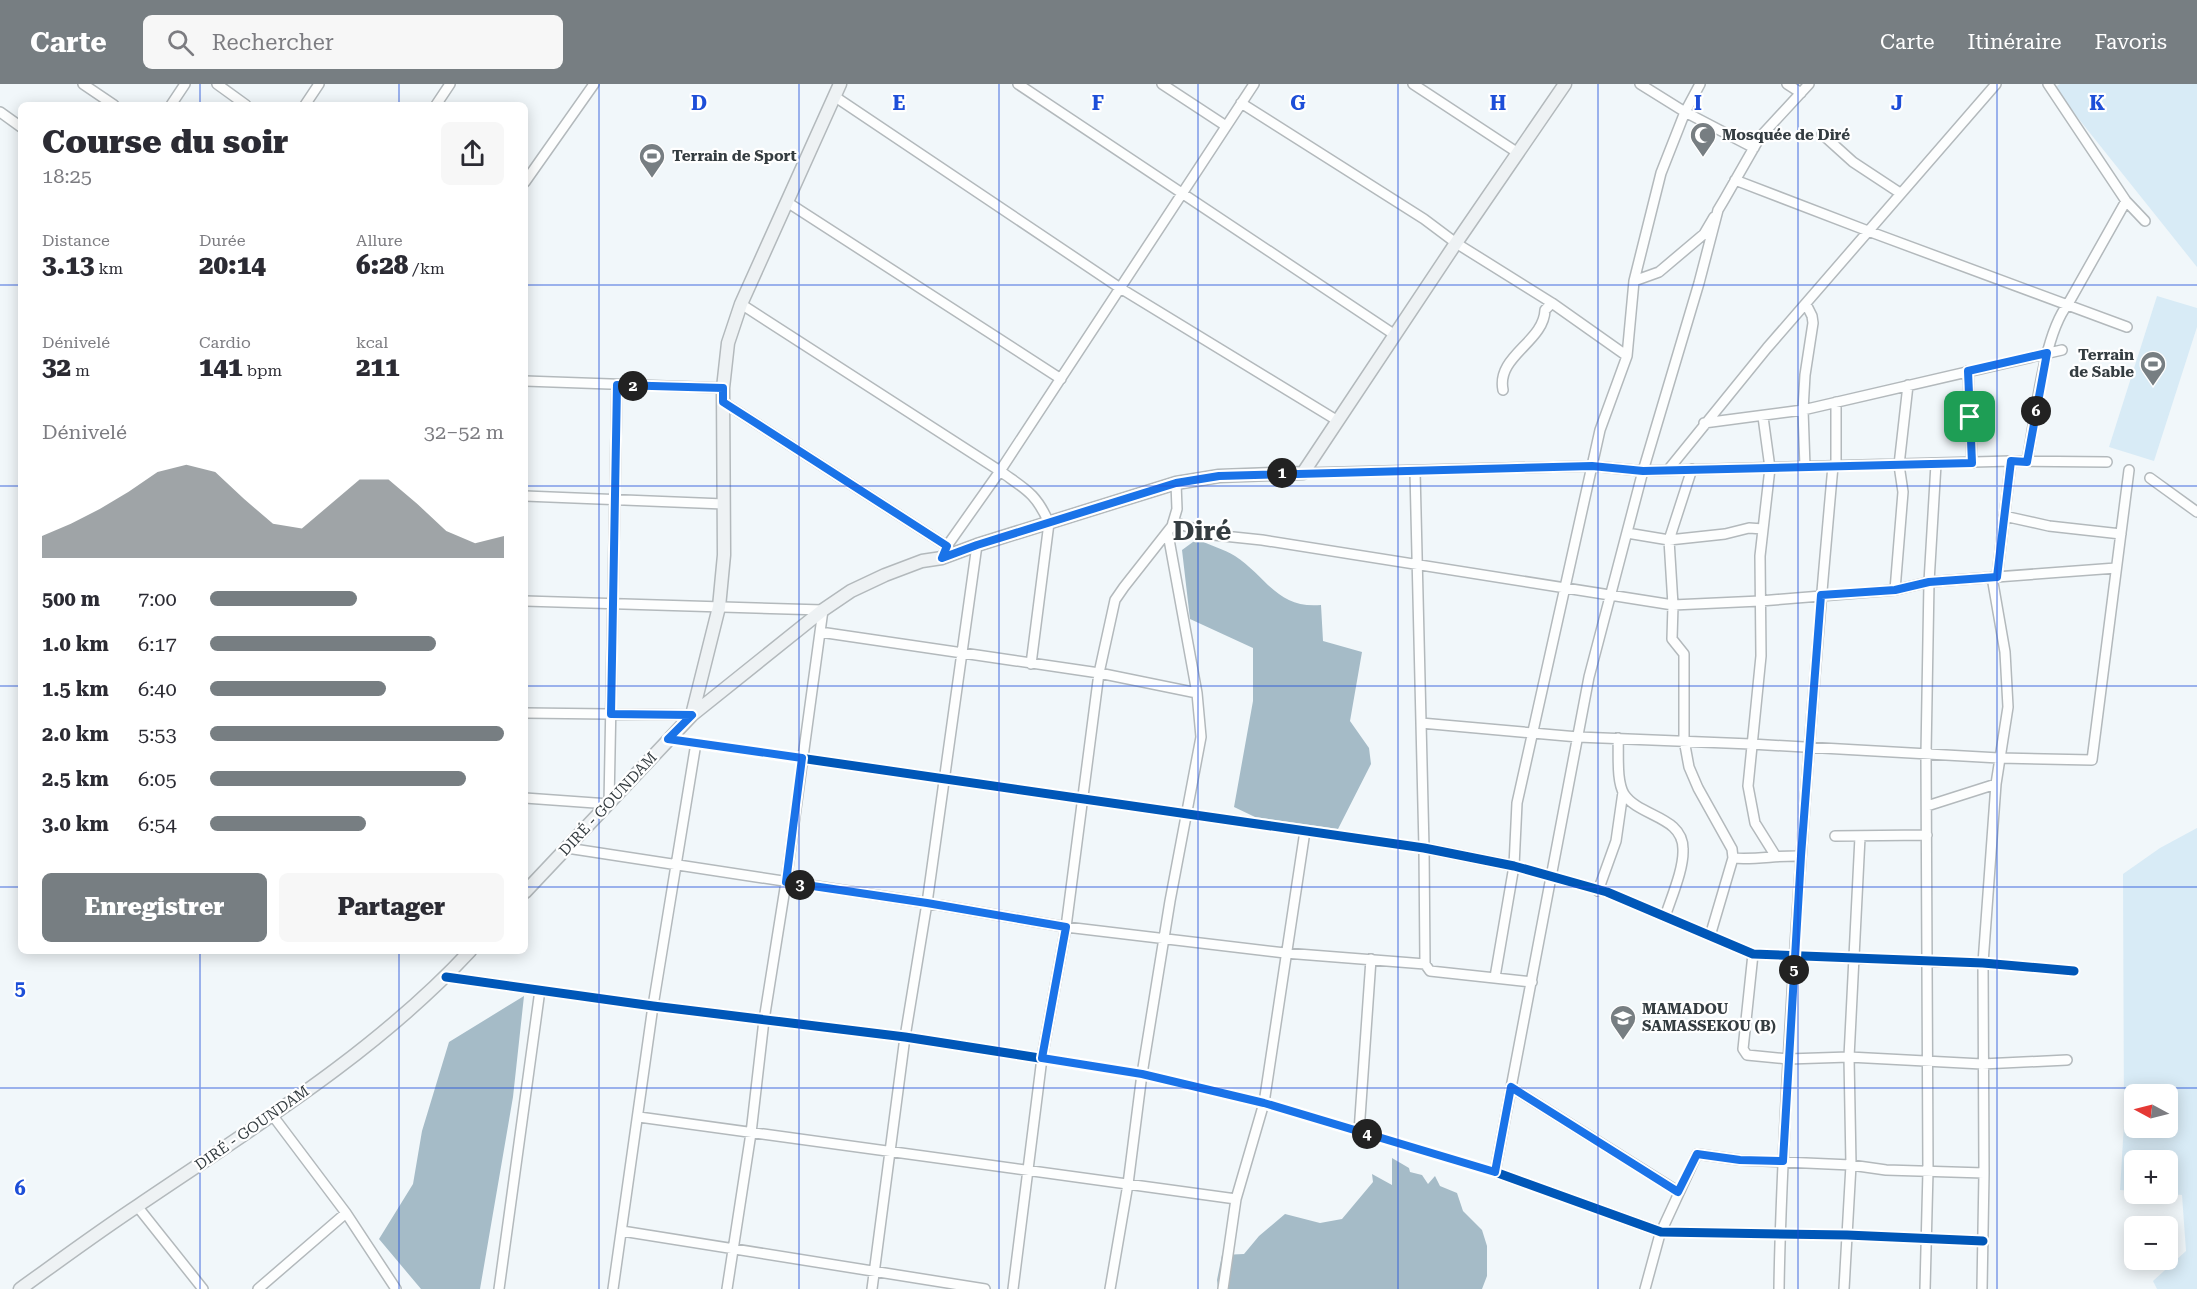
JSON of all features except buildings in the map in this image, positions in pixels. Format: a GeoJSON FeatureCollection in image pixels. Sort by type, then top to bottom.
{"type":"FeatureCollection","features":[{"type":"Feature","properties":{"kind":"main road"},"geometry":{"type":"LineString","coordinates":[[1303,472],[1565,84]]}},
{"type":"Feature","properties":{"kind":"main road"},"geometry":{"type":"LineString","coordinates":[[692,715],[720,607],[724,555],[723,388],[728,343],[741,304],[837,90]]}},
{"type":"Feature","properties":{"kind":"main road","name":"DIRÉ - GOUNDAM"},"geometry":{"type":"LineString","coordinates":[[528,889],[692,715],[823,610],[851,591],[922,561],[942,558],[1176,483],[1219,476],[1303,472]]}},
{"type":"Feature","properties":{"kind":"main road","name":"DIRÉ - GOUNDAM"},"geometry":{"type":"LineString","coordinates":[[20,1289],[137,1206],[273,1116],[360,1050],[446,977],[467,954]]}},
{"type":"Feature","properties":{"kind":"street"},"geometry":{"type":"LineString","coordinates":[[83,84],[110,102]]}},
{"type":"Feature","properties":{"kind":"street"},"geometry":{"type":"LineString","coordinates":[[173,102],[185,84]]}},
{"type":"Feature","properties":{"kind":"street"},"geometry":{"type":"LineString","coordinates":[[217,84],[242,102]]}},
{"type":"Feature","properties":{"kind":"street"},"geometry":{"type":"LineString","coordinates":[[307,102],[319,84]]}},
{"type":"Feature","properties":{"kind":"street"},"geometry":{"type":"LineString","coordinates":[[437,84],[448,87],[438,102]]}},
{"type":"Feature","properties":{"kind":"street"},"geometry":{"type":"LineString","coordinates":[[528,178],[594,84]]}},
{"type":"Feature","properties":{"kind":"street"},"geometry":{"type":"LineString","coordinates":[[1018,84],[1395,335]]}},
{"type":"Feature","properties":{"kind":"street"},"geometry":{"type":"LineString","coordinates":[[1034,94],[1039,84]]}},
{"type":"Feature","properties":{"kind":"street"},"geometry":{"type":"LineString","coordinates":[[1162,84],[1226,126]]}},
{"type":"Feature","properties":{"kind":"street"},"geometry":{"type":"LineString","coordinates":[[942,558],[947,546],[1000,471],[1254,84]]}},
{"type":"Feature","properties":{"kind":"street"},"geometry":{"type":"LineString","coordinates":[[1413,84],[1518,153]]}},
{"type":"Feature","properties":{"kind":"street"},"geometry":{"type":"LineString","coordinates":[[1640,84],[1685,112],[1754,148]]}},
{"type":"Feature","properties":{"kind":"street"},"geometry":{"type":"LineString","coordinates":[[1495,977],[1514,866],[1517,803],[1600,430],[1627,356],[1634,281],[1661,173],[1685,112],[1700,84]]}},
{"type":"Feature","properties":{"kind":"street"},"geometry":{"type":"LineString","coordinates":[[1787,84],[1801,93]]}},
{"type":"Feature","properties":{"kind":"street"},"geometry":{"type":"LineString","coordinates":[[1634,281],[1659,272],[1704,234],[1760,137],[1809,84]]}},
{"type":"Feature","properties":{"kind":"street"},"geometry":{"type":"LineString","coordinates":[[1668,470],[1704,423],[1996,84]]}},
{"type":"Feature","properties":{"kind":"street"},"geometry":{"type":"LineString","coordinates":[[2050,85],[2126,201],[2145,221]]}},
{"type":"Feature","properties":{"kind":"street"},"geometry":{"type":"LineString","coordinates":[[837,90],[1120,288],[1338,421]]}},
{"type":"Feature","properties":{"kind":"street"},"geometry":{"type":"LineString","coordinates":[[1241,103],[1424,219],[1456,243],[1552,303],[1627,356]]}},
{"type":"Feature","properties":{"kind":"street"},"geometry":{"type":"LineString","coordinates":[[0,112],[18,125]]}},
{"type":"Feature","properties":{"kind":"street"},"geometry":{"type":"LineString","coordinates":[[1822,134],[1853,162],[1900,193]]}},
{"type":"Feature","properties":{"kind":"street"},"geometry":{"type":"LineString","coordinates":[[1736,180],[2127,327]]}},
{"type":"Feature","properties":{"kind":"street"},"geometry":{"type":"LineString","coordinates":[[2027,462],[2047,353],[2059,315],[2068,304],[2126,201]]}},
{"type":"Feature","properties":{"kind":"street"},"geometry":{"type":"LineString","coordinates":[[787,202],[1061,379]]}},
{"type":"Feature","properties":{"kind":"street"},"geometry":{"type":"LineString","coordinates":[[1495,1172],[1589,677],[1643,471],[1711,242],[1718,210]]}},
{"type":"Feature","properties":{"kind":"street"},"geometry":{"type":"LineString","coordinates":[[1503,390],[1501,380],[1506,366],[1545,320],[1545,310],[1552,303]]}},
{"type":"Feature","properties":{"kind":"street"},"geometry":{"type":"LineString","coordinates":[[741,304],[1000,471],[1041,504],[1049,523],[1031,664]]}},
{"type":"Feature","properties":{"kind":"street"},"geometry":{"type":"LineString","coordinates":[[1806,304],[1813,323],[1805,375],[1803,410],[1806,467]]}},
{"type":"Feature","properties":{"kind":"street"},"geometry":{"type":"LineString","coordinates":[[1704,423],[1803,410],[2062,350]]}},
{"type":"Feature","properties":{"kind":"street"},"geometry":{"type":"LineString","coordinates":[[1968,371],[1972,463]]}},
{"type":"Feature","properties":{"kind":"street"},"geometry":{"type":"LineString","coordinates":[[528,381],[723,388]]}},
{"type":"Feature","properties":{"kind":"street"},"geometry":{"type":"LineString","coordinates":[[528,798],[609,804],[617,385]]}},
{"type":"Feature","properties":{"kind":"street"},"geometry":{"type":"LineString","coordinates":[[1895,590],[1903,492],[1899,465],[1908,385]]}},
{"type":"Feature","properties":{"kind":"street"},"geometry":{"type":"LineString","coordinates":[[723,402],[947,546]]}},
{"type":"Feature","properties":{"kind":"street"},"geometry":{"type":"LineString","coordinates":[[1779,1289],[1794,956],[1821,595],[1835,466],[1836,402]]}},
{"type":"Feature","properties":{"kind":"street"},"geometry":{"type":"LineString","coordinates":[[1763,417],[1770,468],[1760,556],[1761,656],[1748,786],[1755,823],[1769,843],[1774,855]]}},
{"type":"Feature","properties":{"kind":"street"},"geometry":{"type":"LineString","coordinates":[[1982,1289],[1983,963],[1996,784],[2008,707],[2005,652],[1995,577],[2011,461]]}},
{"type":"Feature","properties":{"kind":"street"},"geometry":{"type":"LineString","coordinates":[[1303,472],[1592,466],[1643,471],[2011,461],[2107,462]]}},
{"type":"Feature","properties":{"kind":"street"},"geometry":{"type":"LineString","coordinates":[[1925,1289],[1928,1171],[1926,754],[1929,582],[1936,464]]}},
{"type":"Feature","properties":{"kind":"street"},"geometry":{"type":"LineString","coordinates":[[1692,469],[1669,540],[1673,605],[1672,639],[1684,654],[1684,740],[1689,767],[1732,849],[1733,858],[1710,936]]}},
{"type":"Feature","properties":{"kind":"street"},"geometry":{"type":"LineString","coordinates":[[1422,723],[1578,737],[1684,740],[1999,758],[2092,759],[2129,470]]}},
{"type":"Feature","properties":{"kind":"street"},"geometry":{"type":"LineString","coordinates":[[1415,471],[1422,723],[1425,964],[1430,970],[1532,982]]}},
{"type":"Feature","properties":{"kind":"street"},"geometry":{"type":"LineString","coordinates":[[2150,478],[2197,512]]}},
{"type":"Feature","properties":{"kind":"street"},"geometry":{"type":"LineString","coordinates":[[1014,1289],[1042,1058],[1066,927],[1099,673],[1115,600],[1168,534],[1177,509],[1176,483]]}},
{"type":"Feature","properties":{"kind":"street"},"geometry":{"type":"LineString","coordinates":[[528,496],[724,504]]}},
{"type":"Feature","properties":{"kind":"street"},"geometry":{"type":"LineString","coordinates":[[2004,516],[2049,526],[2121,534]]}},
{"type":"Feature","properties":{"kind":"street"},"geometry":{"type":"LineString","coordinates":[[1173,522],[1214,535],[1262,540],[1673,605],[1760,601],[1895,590],[1929,582],[2116,568]]}},
{"type":"Feature","properties":{"kind":"street"},"geometry":{"type":"LineString","coordinates":[[1627,533],[1669,540],[1725,534],[1749,528],[1763,529]]}},
{"type":"Feature","properties":{"kind":"street"},"geometry":{"type":"LineString","coordinates":[[1110,1289],[1164,940],[1201,737],[1197,693],[1168,534]]}},
{"type":"Feature","properties":{"kind":"street"},"geometry":{"type":"LineString","coordinates":[[872,1289],[905,1037],[927,903],[977,545]]}},
{"type":"Feature","properties":{"kind":"street"},"geometry":{"type":"LineString","coordinates":[[528,602],[823,610],[786,882],[764,1020],[751,1133],[727,1289]]}},
{"type":"Feature","properties":{"kind":"street"},"geometry":{"type":"LineString","coordinates":[[820,632],[1099,673],[1197,693]]}},
{"type":"Feature","properties":{"kind":"street"},"geometry":{"type":"LineString","coordinates":[[528,713],[692,715]]}},
{"type":"Feature","properties":{"kind":"street"},"geometry":{"type":"LineString","coordinates":[[1598,891],[1616,842],[1623,792],[1618,738]]}},
{"type":"Feature","properties":{"kind":"street"},"geometry":{"type":"LineString","coordinates":[[668,739],[1424,848],[1514,866],[1607,892],[1753,954],[1983,963],[2074,971]]}},
{"type":"Feature","properties":{"kind":"street"},"geometry":{"type":"LineString","coordinates":[[613,1289],[653,1006],[696,743]]}},
{"type":"Feature","properties":{"kind":"street"},"geometry":{"type":"LineString","coordinates":[[1927,806],[1996,784]]}},
{"type":"Feature","properties":{"kind":"street"},"geometry":{"type":"LineString","coordinates":[[1623,792],[1632,802],[1673,826],[1681,839],[1682,861],[1665,917]]}},
{"type":"Feature","properties":{"kind":"street"},"geometry":{"type":"LineString","coordinates":[[1223,1289],[1236,1199],[1264,1103],[1305,831]]}},
{"type":"Feature","properties":{"kind":"street"},"geometry":{"type":"LineString","coordinates":[[1835,836],[1927,835]]}},
{"type":"Feature","properties":{"kind":"street"},"geometry":{"type":"LineString","coordinates":[[1844,1289],[1851,1165],[1849,1057],[1860,837]]}},
{"type":"Feature","properties":{"kind":"street"},"geometry":{"type":"LineString","coordinates":[[567,848],[927,903],[1066,927],[1285,953],[1425,964]]}},
{"type":"Feature","properties":{"kind":"street"},"geometry":{"type":"LineString","coordinates":[[1733,858],[1801,856]]}},
{"type":"Feature","properties":{"kind":"street"},"geometry":{"type":"LineString","coordinates":[[1753,954],[1743,1049],[1747,1055],[1788,1059],[1849,1057],[1926,1059],[1982,1064],[2067,1060]]}},
{"type":"Feature","properties":{"kind":"street"},"geometry":{"type":"LineString","coordinates":[[1359,1132],[1371,959]]}},
{"type":"Feature","properties":{"kind":"street"},"geometry":{"type":"LineString","coordinates":[[446,977],[653,1006],[905,1037],[1142,1074],[1264,1103],[1495,1172],[1661,1232],[1847,1235],[1983,1241]]}},
{"type":"Feature","properties":{"kind":"street"},"geometry":{"type":"LineString","coordinates":[[499,1289],[540,990]]}},
{"type":"Feature","properties":{"kind":"street"},"geometry":{"type":"LineString","coordinates":[[1511,1087],[1678,1192]]}},
{"type":"Feature","properties":{"kind":"street"},"geometry":{"type":"LineString","coordinates":[[273,1116],[346,1213],[396,1289]]}},
{"type":"Feature","properties":{"kind":"street"},"geometry":{"type":"LineString","coordinates":[[639,1117],[1236,1199]]}},
{"type":"Feature","properties":{"kind":"street"},"geometry":{"type":"LineString","coordinates":[[1645,1289],[1661,1232],[1697,1154],[1740,1160],[1851,1165],[1886,1170],[1984,1173]]}},
{"type":"Feature","properties":{"kind":"street"},"geometry":{"type":"LineString","coordinates":[[137,1206],[203,1289]]}},
{"type":"Feature","properties":{"kind":"street"},"geometry":{"type":"LineString","coordinates":[[258,1289],[346,1213]]}},
{"type":"Feature","properties":{"kind":"street"},"geometry":{"type":"LineString","coordinates":[[622,1231],[985,1289]]}},
{"type":"Feature","properties":{"kind":"shaded area"},"geometry":{"type":"Polygon","coordinates":[[[2060,84],[2197,84],[2197,267],[2054,88],[2060,84]]]}},
{"type":"Feature","properties":{"kind":"shaded area","name":"Terrain de Sable"},"geometry":{"type":"Polygon","coordinates":[[[2157,296],[2197,308],[2197,327],[2154,461],[2109,447],[2157,296]]]}},
{"type":"Feature","properties":{"kind":"shaded area"},"geometry":{"type":"Polygon","coordinates":[[[1197,539],[1235,556],[1283,597],[1306,605],[1321,605],[1323,641],[1362,652],[1350,721],[1369,748],[1371,764],[1338,829],[1255,817],[1234,807],[1253,701],[1253,648],[1190,619],[1182,550],[1197,539]]]}},
{"type":"Feature","properties":{"kind":"shaded area"},"geometry":{"type":"Polygon","coordinates":[[[2197,828],[2197,1289],[2157,1289],[2153,1281],[2165,1270],[2178,1270],[2178,1258],[2186,1251],[2182,1195],[2178,1195],[2178,1150],[2124,1150],[2124,1190],[2120,1190],[2124,1124],[2123,874],[2160,848],[2197,828]]]}},
{"type":"Feature","properties":{"kind":"shaded area"},"geometry":{"type":"Polygon","coordinates":[[[524,996],[513,1097],[480,1289],[421,1289],[379,1239],[413,1184],[422,1131],[449,1042],[524,996]]]}},
{"type":"Feature","properties":{"kind":"shaded area"},"geometry":{"type":"Polygon","coordinates":[[[1392,1158],[1409,1168],[1410,1172],[1422,1175],[1428,1184],[1435,1176],[1440,1186],[1457,1193],[1463,1211],[1482,1230],[1487,1246],[1487,1276],[1482,1289],[1218,1289],[1217,1280],[1222,1255],[1244,1254],[1259,1236],[1285,1214],[1320,1223],[1342,1219],[1373,1182],[1372,1174],[1392,1185],[1392,1158]]]}},
{"type":"Feature","properties":{"kind":"cycle path"},"geometry":{"type":"LineString","coordinates":[[668,739],[1424,848],[1514,866],[1607,892],[1753,954],[1983,963],[2074,971]]}},
{"type":"Feature","properties":{"kind":"cycle path"},"geometry":{"type":"LineString","coordinates":[[446,977],[653,1006],[905,1037],[1142,1074],[1264,1103],[1495,1172],[1661,1232],[1847,1235],[1983,1241]]}},
{"type":"Feature","properties":{"kind":"place","name":"Mosquée de Diré"},"geometry":{"type":"Point","coordinates":[1703,158]}},
{"type":"Feature","properties":{"kind":"place","name":"Terrain de Sport"},"geometry":{"type":"Point","coordinates":[652,179]}},
{"type":"Feature","properties":{"kind":"place","name":"Terrain de Sable"},"geometry":{"type":"Point","coordinates":[2153,387]}},
{"type":"Feature","properties":{"kind":"place","name":"MAMADOU SAMASSEKOU (B)"},"geometry":{"type":"Point","coordinates":[1623,1041]}},
{"type":"Feature","properties":{"kind":"district","name":"Diré"},"geometry":{"type":"Point","coordinates":[1202,531]}},
{"type":"Feature","properties":{"kind":"route"},"geometry":{"type":"LineString","coordinates":[[2047,353],[2027,462],[2011,461],[1997,577],[1929,582],[1895,590],[1821,595],[1801,856],[1783,1161],[1740,1160],[1697,1154],[1678,1192],[1511,1087],[1495,1172],[1264,1103],[1142,1074],[1042,1058],[1066,927],[786,882],[802,758],[668,739],[692,715],[611,714],[617,385],[723,388],[723,402],[947,546],[942,558],[1176,483],[1219,476],[1592,466],[1643,471],[1972,463],[1970,417],[1968,371],[2047,353]]}}]}
